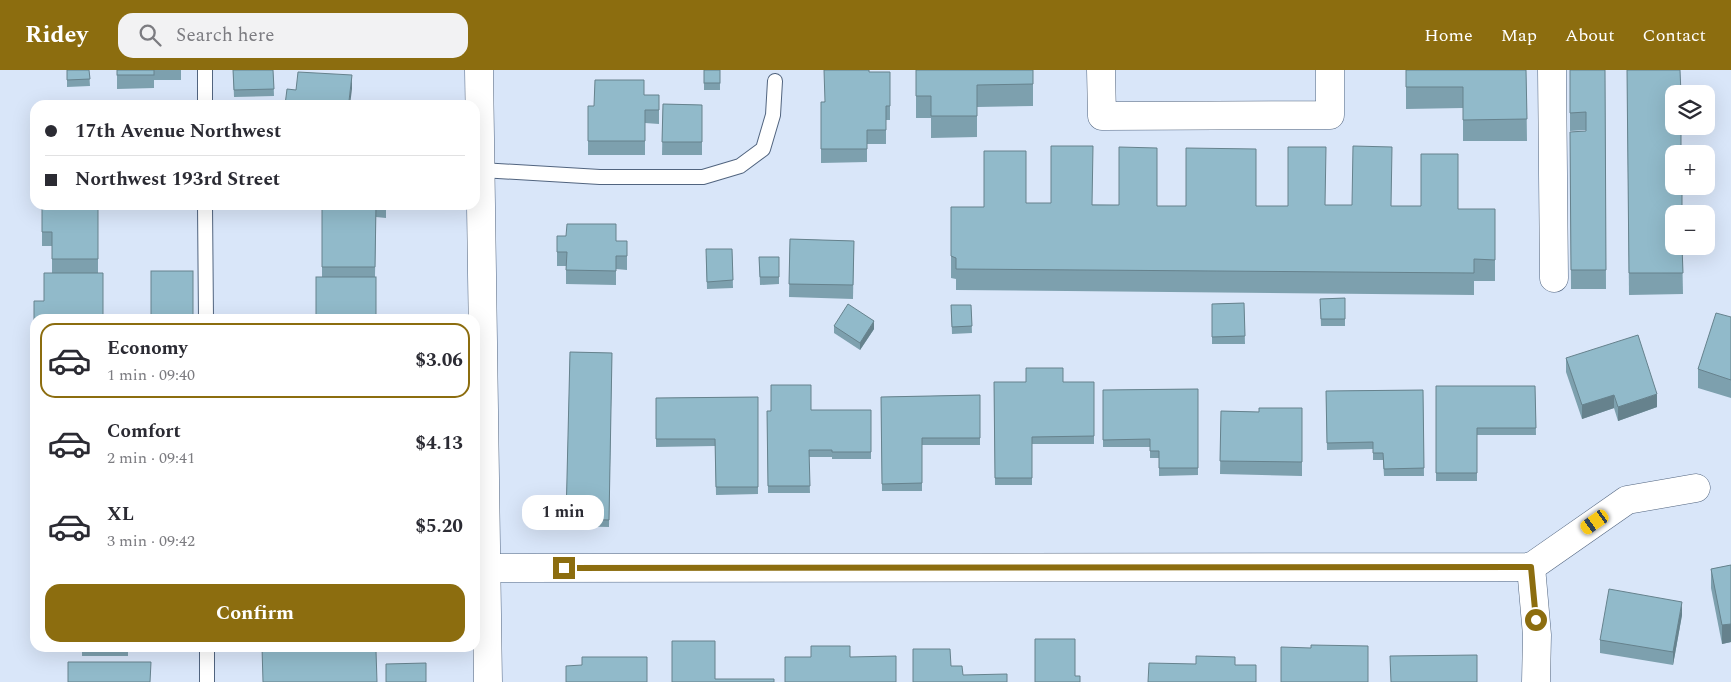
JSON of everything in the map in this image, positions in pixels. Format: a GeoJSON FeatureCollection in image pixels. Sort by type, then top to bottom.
{"type":"FeatureCollection","features":[{"type":"Feature","properties":{"kind":"street"},"geometry":{"type":"LineString","coordinates":[[480,70],[485,568],[488,682]]}},
{"type":"Feature","properties":{"kind":"street"},"geometry":{"type":"LineString","coordinates":[[1101,70],[1102,116],[1330,115],[1330,70]]}},
{"type":"Feature","properties":{"kind":"street"},"geometry":{"type":"LineString","coordinates":[[1552,70],[1554,278]]}},
{"type":"Feature","properties":{"kind":"street"},"geometry":{"type":"LineString","coordinates":[[485,568],[1531,567],[1627,500],[1696,488]]}},
{"type":"Feature","properties":{"kind":"street"},"geometry":{"type":"LineString","coordinates":[[1531,567],[1537,634],[1536,682]]}},
{"type":"Feature","properties":{"kind":"lane"},"geometry":{"type":"LineString","coordinates":[[205,70],[205,100]]}},
{"type":"Feature","properties":{"kind":"lane"},"geometry":{"type":"LineString","coordinates":[[481,170],[600,177],[703,176],[740,166],[763,149],[773,115],[776,81]]}},
{"type":"Feature","properties":{"kind":"lane"},"geometry":{"type":"LineString","coordinates":[[206,210],[206,314]]}},
{"type":"Feature","properties":{"kind":"lane"},"geometry":{"type":"LineString","coordinates":[[207,652],[207,682]]}},
{"type":"Feature","properties":{"kind":"building"},"geometry":{"type":"Polygon","coordinates":[[[67,70],[89,70],[90,79],[67,80],[67,70]]]}},
{"type":"Feature","properties":{"kind":"building"},"geometry":{"type":"Polygon","coordinates":[[[117,70],[154,70],[154,75],[117,75],[117,70]]]}},
{"type":"Feature","properties":{"kind":"building"},"geometry":{"type":"Polygon","coordinates":[[[233,70],[273,70],[274,89],[234,90],[233,70]]]}},
{"type":"Feature","properties":{"kind":"building"},"geometry":{"type":"Polygon","coordinates":[[[704,70],[720,70],[720,83],[704,83],[704,70]]]}},
{"type":"Feature","properties":{"kind":"building"},"geometry":{"type":"Polygon","coordinates":[[[824,70],[890,72],[890,106],[886,106],[886,130],[867,130],[867,149],[821,149],[821,102],[825,102],[824,70]]]}},
{"type":"Feature","properties":{"kind":"building"},"geometry":{"type":"Polygon","coordinates":[[[916,70],[1033,70],[1033,84],[977,85],[977,116],[931,116],[931,96],[916,96],[916,70]]]}},
{"type":"Feature","properties":{"kind":"building"},"geometry":{"type":"Polygon","coordinates":[[[1406,70],[1526,70],[1527,119],[1463,120],[1463,87],[1406,87],[1406,70]]]}},
{"type":"Feature","properties":{"kind":"building"},"geometry":{"type":"Polygon","coordinates":[[[1570,70],[1605,70],[1606,270],[1571,270],[1570,132],[1586,131],[1586,112],[1570,113],[1570,70]]]}},
{"type":"Feature","properties":{"kind":"building"},"geometry":{"type":"Polygon","coordinates":[[[1627,70],[1680,70],[1681,85],[1665,85],[1665,135],[1681,135],[1681,145],[1665,145],[1665,195],[1682,195],[1682,205],[1665,205],[1665,255],[1682,255],[1683,273],[1629,273],[1627,70]]]}},
{"type":"Feature","properties":{"kind":"building"},"geometry":{"type":"Polygon","coordinates":[[[298,72],[352,75],[349,100],[286,100],[287,89],[296,90],[298,72]]]}},
{"type":"Feature","properties":{"kind":"building"},"geometry":{"type":"Polygon","coordinates":[[[595,80],[644,80],[644,95],[659,95],[659,110],[645,110],[645,141],[588,141],[588,106],[594,106],[595,80]]]}},
{"type":"Feature","properties":{"kind":"building"},"geometry":{"type":"Polygon","coordinates":[[[663,104],[702,105],[702,142],[662,142],[663,104]]]}},
{"type":"Feature","properties":{"kind":"building"},"geometry":{"type":"Polygon","coordinates":[[[1051,146],[1093,146],[1092,205],[1119,205],[1119,147],[1157,148],[1157,206],[1186,206],[1186,148],[1256,149],[1256,206],[1288,206],[1288,147],[1326,147],[1325,205],[1352,205],[1353,146],[1392,147],[1391,206],[1421,206],[1421,154],[1458,154],[1458,209],[1495,209],[1495,260],[1474,259],[1474,273],[956,269],[956,258],[951,256],[951,207],[984,207],[984,151],[1026,151],[1026,203],[1051,203],[1051,146]]]}},
{"type":"Feature","properties":{"kind":"building"},"geometry":{"type":"Polygon","coordinates":[[[42,210],[98,210],[98,259],[52,259],[52,232],[42,232],[42,210]]]}},
{"type":"Feature","properties":{"kind":"building"},"geometry":{"type":"Polygon","coordinates":[[[322,210],[376,210],[375,267],[322,267],[322,210]]]}},
{"type":"Feature","properties":{"kind":"building"},"geometry":{"type":"Polygon","coordinates":[[[567,224],[616,224],[616,241],[627,241],[627,256],[616,256],[616,271],[566,270],[567,252],[557,252],[557,236],[566,236],[567,224]]]}},
{"type":"Feature","properties":{"kind":"building"},"geometry":{"type":"Polygon","coordinates":[[[790,239],[854,241],[853,285],[789,284],[790,239]]]}},
{"type":"Feature","properties":{"kind":"building"},"geometry":{"type":"Polygon","coordinates":[[[706,249],[732,249],[733,280],[707,282],[706,249]]]}},
{"type":"Feature","properties":{"kind":"building"},"geometry":{"type":"Polygon","coordinates":[[[759,257],[779,257],[779,277],[760,277],[759,257]]]}},
{"type":"Feature","properties":{"kind":"building"},"geometry":{"type":"Polygon","coordinates":[[[151,271],[193,271],[193,314],[151,314],[151,271]]]}},
{"type":"Feature","properties":{"kind":"building"},"geometry":{"type":"Polygon","coordinates":[[[44,273],[103,273],[103,314],[34,314],[34,301],[44,301],[44,273]]]}},
{"type":"Feature","properties":{"kind":"building"},"geometry":{"type":"Polygon","coordinates":[[[316,277],[376,277],[376,314],[316,314],[316,277]]]}},
{"type":"Feature","properties":{"kind":"building"},"geometry":{"type":"Polygon","coordinates":[[[1345,298],[1345,319],[1321,319],[1320,299],[1345,298]]]}},
{"type":"Feature","properties":{"kind":"building"},"geometry":{"type":"Polygon","coordinates":[[[1244,303],[1245,336],[1212,337],[1212,304],[1244,303]]]}},
{"type":"Feature","properties":{"kind":"building"},"geometry":{"type":"Polygon","coordinates":[[[848,304],[874,321],[860,343],[834,326],[848,304]]]}},
{"type":"Feature","properties":{"kind":"building"},"geometry":{"type":"Polygon","coordinates":[[[951,305],[971,305],[972,326],[952,327],[951,305]]]}},
{"type":"Feature","properties":{"kind":"building"},"geometry":{"type":"Polygon","coordinates":[[[1716,313],[1731,317],[1731,380],[1698,369],[1716,313]]]}},
{"type":"Feature","properties":{"kind":"building"},"geometry":{"type":"Polygon","coordinates":[[[1638,335],[1657,394],[1618,407],[1614,395],[1582,405],[1566,358],[1638,335]]]}},
{"type":"Feature","properties":{"kind":"building"},"geometry":{"type":"Polygon","coordinates":[[[570,352],[612,353],[609,520],[566,519],[570,352]]]}},
{"type":"Feature","properties":{"kind":"building"},"geometry":{"type":"Polygon","coordinates":[[[1026,368],[1063,368],[1063,382],[1094,382],[1094,436],[1032,437],[1032,478],[995,478],[994,382],[1026,382],[1026,368]]]}},
{"type":"Feature","properties":{"kind":"building"},"geometry":{"type":"Polygon","coordinates":[[[771,385],[811,385],[811,410],[871,410],[871,452],[809,450],[810,486],[768,486],[767,411],[771,411],[771,385]]]}},
{"type":"Feature","properties":{"kind":"building"},"geometry":{"type":"Polygon","coordinates":[[[1436,386],[1535,386],[1536,428],[1477,428],[1477,473],[1436,473],[1436,386]]]}},
{"type":"Feature","properties":{"kind":"building"},"geometry":{"type":"Polygon","coordinates":[[[1198,389],[1198,468],[1159,468],[1159,451],[1150,451],[1150,439],[1103,440],[1103,390],[1198,389]]]}},
{"type":"Feature","properties":{"kind":"building"},"geometry":{"type":"Polygon","coordinates":[[[1423,390],[1424,468],[1384,469],[1383,453],[1373,453],[1373,442],[1327,443],[1326,391],[1423,390]]]}},
{"type":"Feature","properties":{"kind":"building"},"geometry":{"type":"Polygon","coordinates":[[[980,395],[980,438],[922,438],[922,483],[882,484],[881,397],[980,395]]]}},
{"type":"Feature","properties":{"kind":"building"},"geometry":{"type":"Polygon","coordinates":[[[758,397],[758,487],[716,487],[715,439],[656,439],[656,398],[758,397]]]}},
{"type":"Feature","properties":{"kind":"building"},"geometry":{"type":"Polygon","coordinates":[[[1259,408],[1302,408],[1302,462],[1220,461],[1221,411],[1259,412],[1259,408]]]}},
{"type":"Feature","properties":{"kind":"building"},"geometry":{"type":"Polygon","coordinates":[[[1731,565],[1731,624],[1722,625],[1711,569],[1731,565]]]}},
{"type":"Feature","properties":{"kind":"building"},"geometry":{"type":"Polygon","coordinates":[[[1609,589],[1682,602],[1673,652],[1600,640],[1609,589]]]}},
{"type":"Feature","properties":{"kind":"building"},"geometry":{"type":"Polygon","coordinates":[[[1035,639],[1075,639],[1075,676],[1080,676],[1080,682],[1035,682],[1035,639]]]}},
{"type":"Feature","properties":{"kind":"building"},"geometry":{"type":"Polygon","coordinates":[[[672,641],[715,641],[715,679],[774,679],[774,682],[672,682],[672,641]]]}},
{"type":"Feature","properties":{"kind":"building"},"geometry":{"type":"Polygon","coordinates":[[[1311,645],[1368,646],[1368,682],[1281,682],[1281,647],[1311,648],[1311,645]]]}},
{"type":"Feature","properties":{"kind":"building"},"geometry":{"type":"Polygon","coordinates":[[[811,646],[850,646],[850,657],[896,656],[896,682],[785,682],[785,657],[811,657],[811,646]]]}},
{"type":"Feature","properties":{"kind":"building"},"geometry":{"type":"Polygon","coordinates":[[[913,649],[950,649],[951,666],[962,666],[963,675],[1007,674],[1007,682],[913,682],[913,649]]]}},
{"type":"Feature","properties":{"kind":"building"},"geometry":{"type":"Polygon","coordinates":[[[262,652],[376,652],[377,682],[263,682],[262,652]]]}},
{"type":"Feature","properties":{"kind":"building"},"geometry":{"type":"Polygon","coordinates":[[[1477,655],[1477,682],[1391,682],[1390,656],[1477,655]]]}},
{"type":"Feature","properties":{"kind":"building"},"geometry":{"type":"Polygon","coordinates":[[[1196,656],[1235,657],[1235,665],[1256,665],[1256,682],[1148,682],[1149,663],[1196,664],[1196,656]]]}},
{"type":"Feature","properties":{"kind":"building"},"geometry":{"type":"Polygon","coordinates":[[[582,657],[647,657],[647,682],[566,682],[566,666],[582,665],[582,657]]]}},
{"type":"Feature","properties":{"kind":"building"},"geometry":{"type":"Polygon","coordinates":[[[68,662],[151,662],[150,682],[68,682],[68,662]]]}},
{"type":"Feature","properties":{"kind":"building"},"geometry":{"type":"Polygon","coordinates":[[[426,663],[426,682],[386,682],[386,664],[426,663]]]}},
{"type":"Feature","properties":{"kind":"route"},"geometry":{"type":"LineString","coordinates":[[564,568],[1531,567],[1536,620]]}}]}
